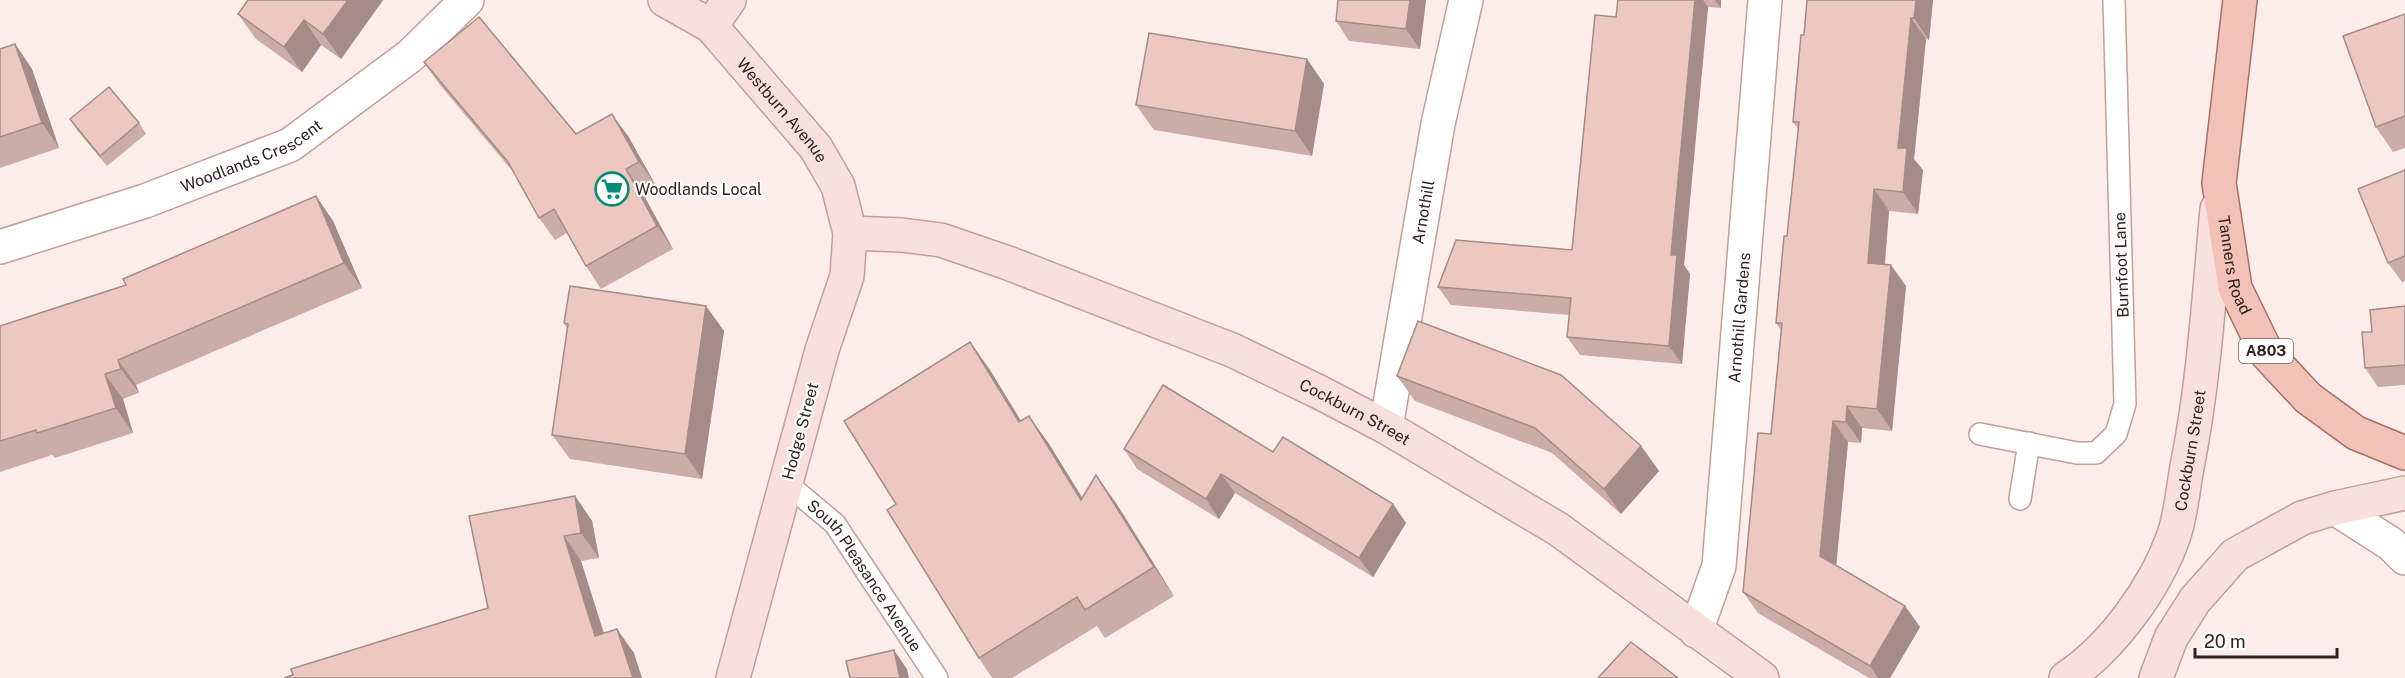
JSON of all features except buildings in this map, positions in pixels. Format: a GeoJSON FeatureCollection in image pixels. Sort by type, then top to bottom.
{"type":"FeatureCollection","features":[{"type":"Feature","properties":{"kind":"main road","name":"Westburn Avenue"},"geometry":{"type":"LineString","coordinates":[[666,0],[720,13],[816,148],[838,186],[850,233]]}},
{"type":"Feature","properties":{"kind":"main road","name":"Tanners Road"},"geometry":{"type":"LineString","coordinates":[[2240,0],[2219,183],[2235,288],[2267,354],[2308,398],[2356,433],[2405,453]]}},
{"type":"Feature","properties":{"kind":"main road","name":"Cockburn Street"},"geometry":{"type":"LineString","coordinates":[[2066,678],[2086,665],[2122,626],[2147,592],[2174,534],[2199,406],[2219,183]]}},
{"type":"Feature","properties":{"kind":"main road","name":"Cockburn Street"},"geometry":{"type":"LineString","coordinates":[[850,233],[902,235],[941,240],[1008,263],[1232,350],[1386,427],[1558,529],[1762,678]]}},
{"type":"Feature","properties":{"kind":"main road","name":"Hodge Street"},"geometry":{"type":"LineString","coordinates":[[733,678],[822,350],[847,276],[850,233]]}},
{"type":"Feature","properties":{"kind":"main road"},"geometry":{"type":"LineString","coordinates":[[2156,678],[2171,638],[2189,609],[2235,555],[2302,518],[2335,508],[2405,493]]}},
{"type":"Feature","properties":{"kind":"street","name":"Woodlands Crescent"},"geometry":{"type":"LineString","coordinates":[[0,247],[145,201],[290,145],[410,56],[467,0]]}},
{"type":"Feature","properties":{"kind":"street","name":"Arnothill"},"geometry":{"type":"LineString","coordinates":[[1386,427],[1438,124],[1466,0]]}},
{"type":"Feature","properties":{"kind":"street","name":"Arnothill Gardens"},"geometry":{"type":"LineString","coordinates":[[1696,631],[1719,566],[1765,0]]}},
{"type":"Feature","properties":{"kind":"street"},"geometry":{"type":"LineString","coordinates":[[2335,508],[2391,544],[2405,558]]}},
{"type":"Feature","properties":{"kind":"lane","name":"Burnfoot Lane"},"geometry":{"type":"LineString","coordinates":[[1980,434],[2077,453],[2096,453],[2116,434],[2125,404],[2114,0]]}},
{"type":"Feature","properties":{"kind":"lane"},"geometry":{"type":"LineString","coordinates":[[2020,500],[2030,443]]}},
{"type":"Feature","properties":{"kind":"lane","name":"South Pleasance Avenue"},"geometry":{"type":"LineString","coordinates":[[785,482],[835,525],[936,678]]}},
{"type":"Feature","properties":{"kind":"place","name":"Woodlands Local"},"geometry":{"type":"Point","coordinates":[612,189]}}]}
